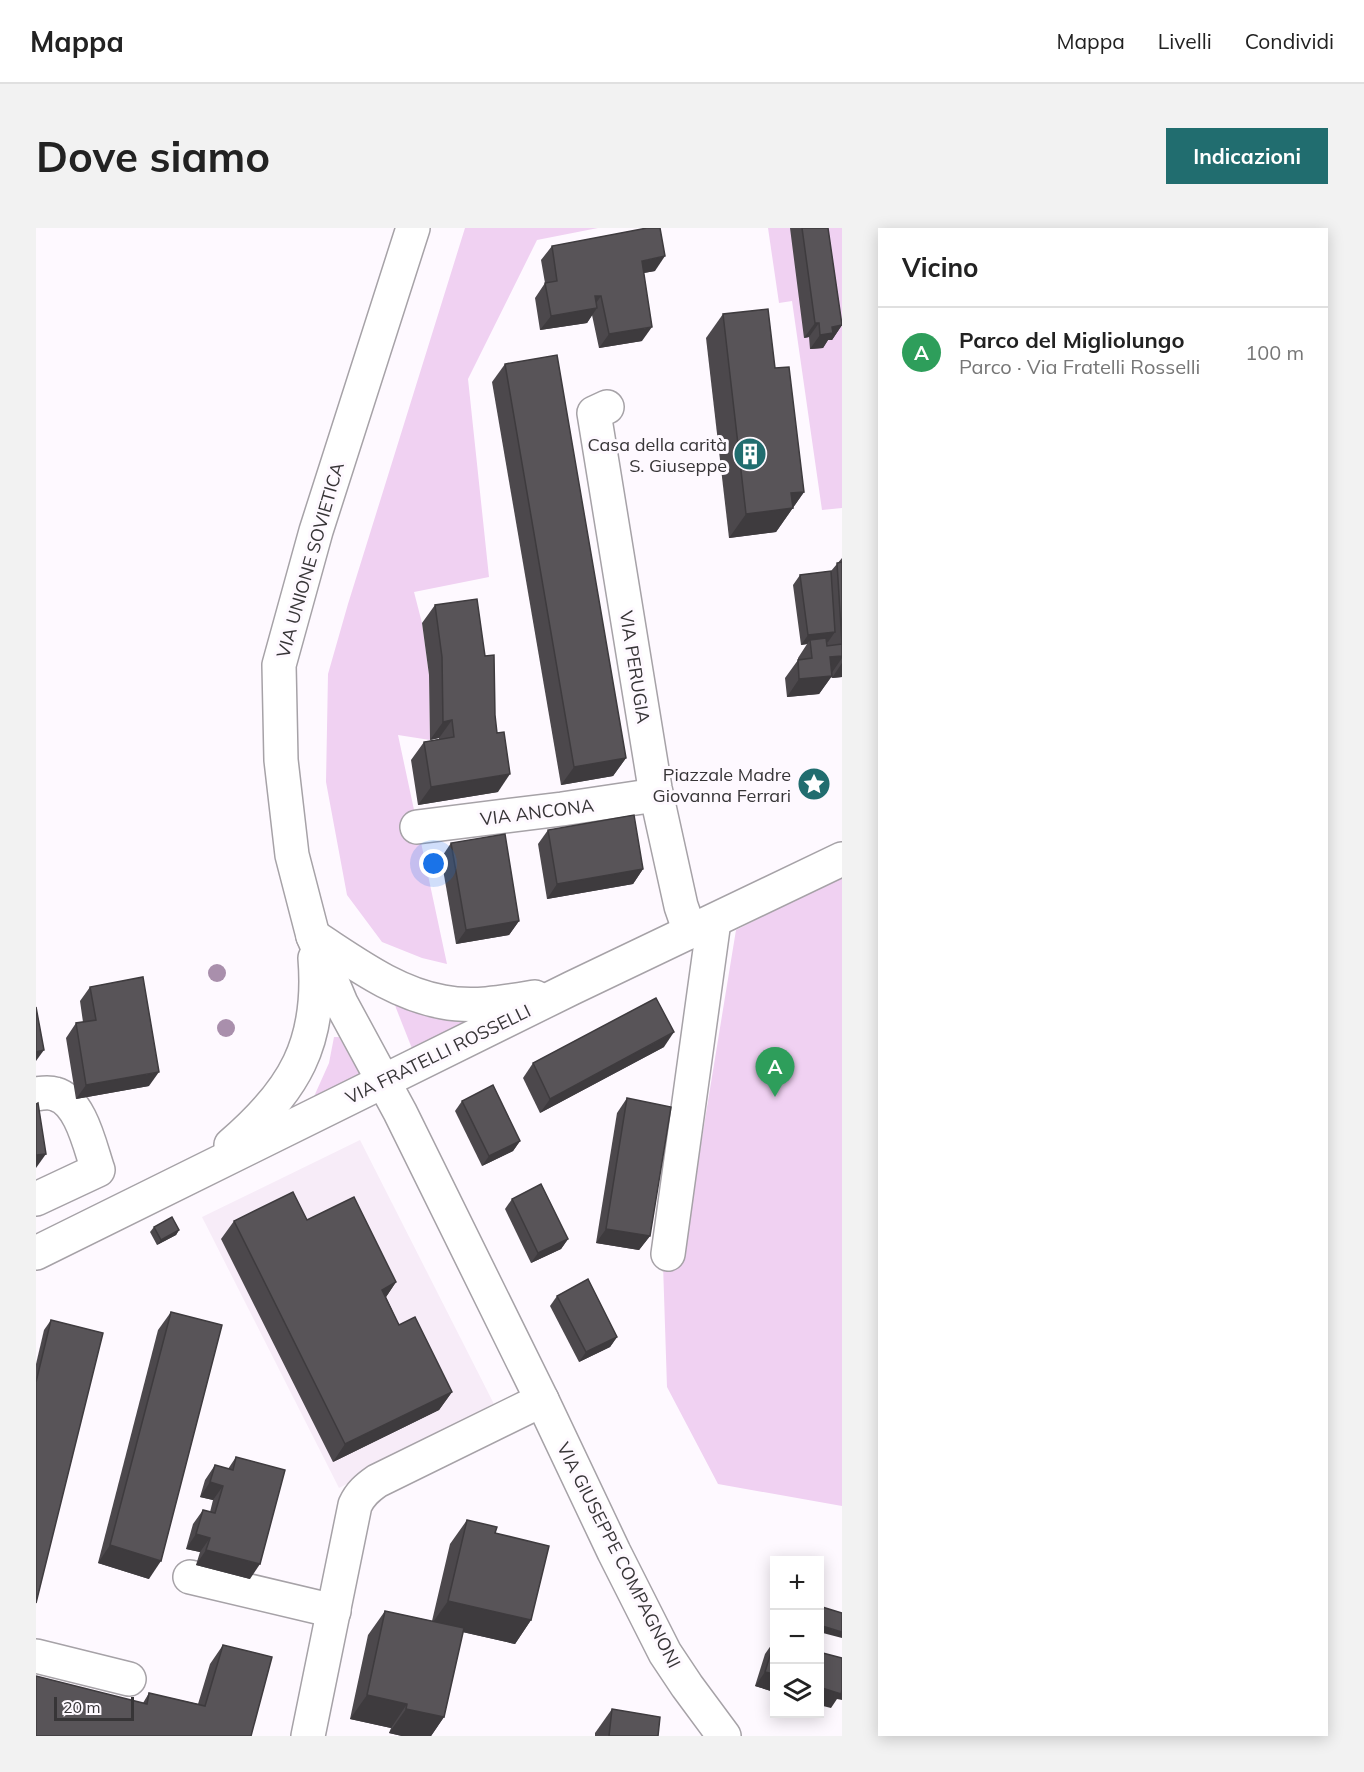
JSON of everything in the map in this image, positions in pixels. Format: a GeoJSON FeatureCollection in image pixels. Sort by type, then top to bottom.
{"type":"FeatureCollection","features":[{"type":"Feature","properties":{"kind":"street","name":"VIA UNIONE SOVIETICA"},"geometry":{"type":"LineString","coordinates":[[383,1081],[342,1003],[314,936],[292,855],[281,760],[279,665],[316,531],[414,228]]}},
{"type":"Feature","properties":{"kind":"street","name":"VIA PERUGIA"},"geometry":{"type":"LineString","coordinates":[[606,407],[594,413],[656,795],[681,906],[702,926]]}},
{"type":"Feature","properties":{"kind":"street","name":"VIA ANCONA"},"geometry":{"type":"LineString","coordinates":[[417,827],[656,795]]}},
{"type":"Feature","properties":{"kind":"street","name":"VIA FRATELLI ROSSELLI"},"geometry":{"type":"LineString","coordinates":[[36,1253],[572,988],[842,859]]}},
{"type":"Feature","properties":{"kind":"street"},"geometry":{"type":"LineString","coordinates":[[668,1254],[702,926]]}},
{"type":"Feature","properties":{"kind":"street","name":"VIA UNIONE SOVIETICA"},"geometry":{"type":"LineString","coordinates":[[201,1171],[249,1130],[271,1107],[288,1085],[295,1071],[312,1029],[316,1006],[314,936]]}},
{"type":"Feature","properties":{"kind":"street"},"geometry":{"type":"LineString","coordinates":[[314,936],[380,980],[414,994],[445,1003],[484,1004],[537,997],[572,988]]}},
{"type":"Feature","properties":{"kind":"street","name":"VIA GIUSEPPE COMPAGNONI"},"geometry":{"type":"LineString","coordinates":[[383,1081],[665,1653],[724,1736]]}},
{"type":"Feature","properties":{"kind":"street"},"geometry":{"type":"LineString","coordinates":[[36,1094],[62,1096],[72,1105],[82,1123],[98,1170],[42,1196],[71,1236]]}},
{"type":"Feature","properties":{"kind":"street"},"geometry":{"type":"LineString","coordinates":[[309,1736],[355,1505],[364,1491],[377,1481],[542,1400]]}},
{"type":"Feature","properties":{"kind":"street"},"geometry":{"type":"LineString","coordinates":[[190,1577],[334,1611]]}},
{"type":"Feature","properties":{"kind":"street"},"geometry":{"type":"LineString","coordinates":[[36,1656],[129,1679]]}},
{"type":"Feature","properties":{"kind":"shaded area"},"geometry":{"type":"Polygon","coordinates":[[[465,228],[598,228],[537,240],[468,379],[489,577],[414,592],[422,623],[429,675],[430,740],[398,735],[447,964],[422,958],[382,942],[347,895],[326,782],[328,674],[465,228]]]}},
{"type":"Feature","properties":{"kind":"shaded area"},"geometry":{"type":"Polygon","coordinates":[[[768,228],[842,228],[842,508],[822,510],[792,301],[779,303],[768,228]]]}},
{"type":"Feature","properties":{"kind":"shaded area"},"geometry":{"type":"Polygon","coordinates":[[[842,876],[842,1506],[718,1484],[667,1387],[663,1264],[681,1266],[736,930],[842,876]]]}},
{"type":"Feature","properties":{"kind":"shaded area"},"geometry":{"type":"Polygon","coordinates":[[[399,1003],[470,1023],[413,1051],[395,1005],[399,1003]]]}},
{"type":"Feature","properties":{"kind":"shaded area"},"geometry":{"type":"Polygon","coordinates":[[[334,1037],[339,1037],[362,1078],[312,1101],[329,1063],[334,1037]]]}},
{"type":"Feature","properties":{"kind":"shaded area"},"geometry":{"type":"Polygon","coordinates":[[[360,1140],[496,1408],[339,1488],[202,1217],[360,1140]]]}},
{"type":"Feature","properties":{"kind":"building"},"geometry":{"type":"Polygon","coordinates":[[[647,228],[660,228],[665,256],[642,261],[652,327],[609,334],[601,296],[595,296],[597,308],[551,316],[545,283],[557,281],[552,246],[647,228]]]}},
{"type":"Feature","properties":{"kind":"building"},"geometry":{"type":"Polygon","coordinates":[[[802,228],[828,228],[842,325],[832,327],[833,333],[820,335],[819,323],[815,323],[802,228]]]}},
{"type":"Feature","properties":{"kind":"building"},"geometry":{"type":"Polygon","coordinates":[[[768,309],[775,368],[789,367],[804,492],[791,493],[793,508],[746,514],[723,314],[768,309]]]}},
{"type":"Feature","properties":{"kind":"building"},"geometry":{"type":"Polygon","coordinates":[[[557,355],[626,758],[574,767],[505,364],[557,355]]]}},
{"type":"Feature","properties":{"kind":"building"},"geometry":{"type":"Polygon","coordinates":[[[842,562],[842,644],[837,563],[842,562]]]}},
{"type":"Feature","properties":{"kind":"building"},"geometry":{"type":"Polygon","coordinates":[[[831,571],[835,632],[808,635],[800,575],[831,571]]]}},
{"type":"Feature","properties":{"kind":"building"},"geometry":{"type":"Polygon","coordinates":[[[477,599],[485,656],[494,655],[497,733],[504,732],[510,774],[431,787],[424,742],[454,737],[452,720],[443,722],[442,657],[435,605],[477,599]]]}},
{"type":"Feature","properties":{"kind":"building"},"geometry":{"type":"Polygon","coordinates":[[[826,638],[827,646],[842,644],[842,656],[830,657],[832,676],[799,679],[798,660],[812,658],[810,640],[826,638]]]}},
{"type":"Feature","properties":{"kind":"building"},"geometry":{"type":"Polygon","coordinates":[[[634,815],[643,869],[557,884],[548,830],[634,815]]]}},
{"type":"Feature","properties":{"kind":"building"},"geometry":{"type":"Polygon","coordinates":[[[505,834],[519,921],[466,930],[451,843],[505,834]]]}},
{"type":"Feature","properties":{"kind":"building"},"geometry":{"type":"Polygon","coordinates":[[[143,977],[159,1072],[86,1085],[76,1023],[96,1020],[90,987],[143,977]]]}},
{"type":"Feature","properties":{"kind":"building"},"geometry":{"type":"Polygon","coordinates":[[[656,998],[674,1032],[550,1099],[533,1063],[656,998]]]}},
{"type":"Feature","properties":{"kind":"building"},"geometry":{"type":"Polygon","coordinates":[[[36,1007],[44,1050],[36,1052],[36,1007]]]}},
{"type":"Feature","properties":{"kind":"building"},"geometry":{"type":"Polygon","coordinates":[[[493,1085],[520,1141],[489,1156],[462,1101],[493,1085]]]}},
{"type":"Feature","properties":{"kind":"building"},"geometry":{"type":"Polygon","coordinates":[[[627,1098],[671,1107],[650,1236],[606,1229],[627,1098]]]}},
{"type":"Feature","properties":{"kind":"building"},"geometry":{"type":"Polygon","coordinates":[[[38,1103],[46,1154],[36,1155],[36,1104],[38,1103]]]}},
{"type":"Feature","properties":{"kind":"building"},"geometry":{"type":"Polygon","coordinates":[[[541,1184],[568,1239],[538,1253],[512,1199],[541,1184]]]}},
{"type":"Feature","properties":{"kind":"building"},"geometry":{"type":"Polygon","coordinates":[[[293,1192],[307,1220],[354,1197],[396,1282],[382,1290],[399,1325],[415,1317],[452,1392],[345,1444],[234,1221],[293,1192]]]}},
{"type":"Feature","properties":{"kind":"building"},"geometry":{"type":"Polygon","coordinates":[[[172,1217],[179,1230],[161,1240],[154,1227],[172,1217]]]}},
{"type":"Feature","properties":{"kind":"building"},"geometry":{"type":"Polygon","coordinates":[[[588,1279],[617,1337],[586,1352],[557,1296],[588,1279]]]}},
{"type":"Feature","properties":{"kind":"building"},"geometry":{"type":"Polygon","coordinates":[[[171,1312],[222,1325],[161,1561],[110,1545],[171,1312]]]}},
{"type":"Feature","properties":{"kind":"building"},"geometry":{"type":"Polygon","coordinates":[[[51,1320],[103,1333],[36,1603],[36,1382],[51,1320]]]}},
{"type":"Feature","properties":{"kind":"building"},"geometry":{"type":"Polygon","coordinates":[[[236,1457],[285,1470],[260,1564],[206,1550],[210,1538],[196,1534],[203,1510],[215,1513],[223,1486],[210,1482],[215,1465],[233,1470],[236,1457]]]}},
{"type":"Feature","properties":{"kind":"building"},"geometry":{"type":"Polygon","coordinates":[[[467,1520],[497,1527],[495,1533],[549,1546],[531,1620],[448,1601],[467,1520]]]}},
{"type":"Feature","properties":{"kind":"building"},"geometry":{"type":"Polygon","coordinates":[[[824,1608],[842,1613],[842,1632],[824,1627],[824,1608]]]}},
{"type":"Feature","properties":{"kind":"building"},"geometry":{"type":"Polygon","coordinates":[[[385,1611],[464,1628],[444,1717],[406,1709],[407,1704],[367,1695],[385,1611]]]}},
{"type":"Feature","properties":{"kind":"building"},"geometry":{"type":"Polygon","coordinates":[[[223,1645],[272,1657],[251,1736],[36,1736],[36,1676],[147,1704],[149,1693],[205,1706],[223,1645]]]}},
{"type":"Feature","properties":{"kind":"building"},"geometry":{"type":"Polygon","coordinates":[[[824,1653],[842,1658],[841,1694],[824,1689],[824,1653]]]}},
{"type":"Feature","properties":{"kind":"building"},"geometry":{"type":"Polygon","coordinates":[[[770,1655],[770,1673],[765,1672],[770,1655]]]}},
{"type":"Feature","properties":{"kind":"building"},"geometry":{"type":"Polygon","coordinates":[[[612,1709],[660,1717],[658,1736],[609,1736],[612,1709]]]}},
{"type":"Feature","properties":{"kind":"place","name":"Casa della carità S. Giuseppe"},"geometry":{"type":"Point","coordinates":[750,454]}},
{"type":"Feature","properties":{"kind":"place","name":"Piazzale Madre Giovanna Ferrari"},"geometry":{"type":"Point","coordinates":[814,784]}},
{"type":"Feature","properties":{"kind":"place","name":"Parco del Migliolungo"},"geometry":{"type":"Point","coordinates":[775,1097]}}]}
